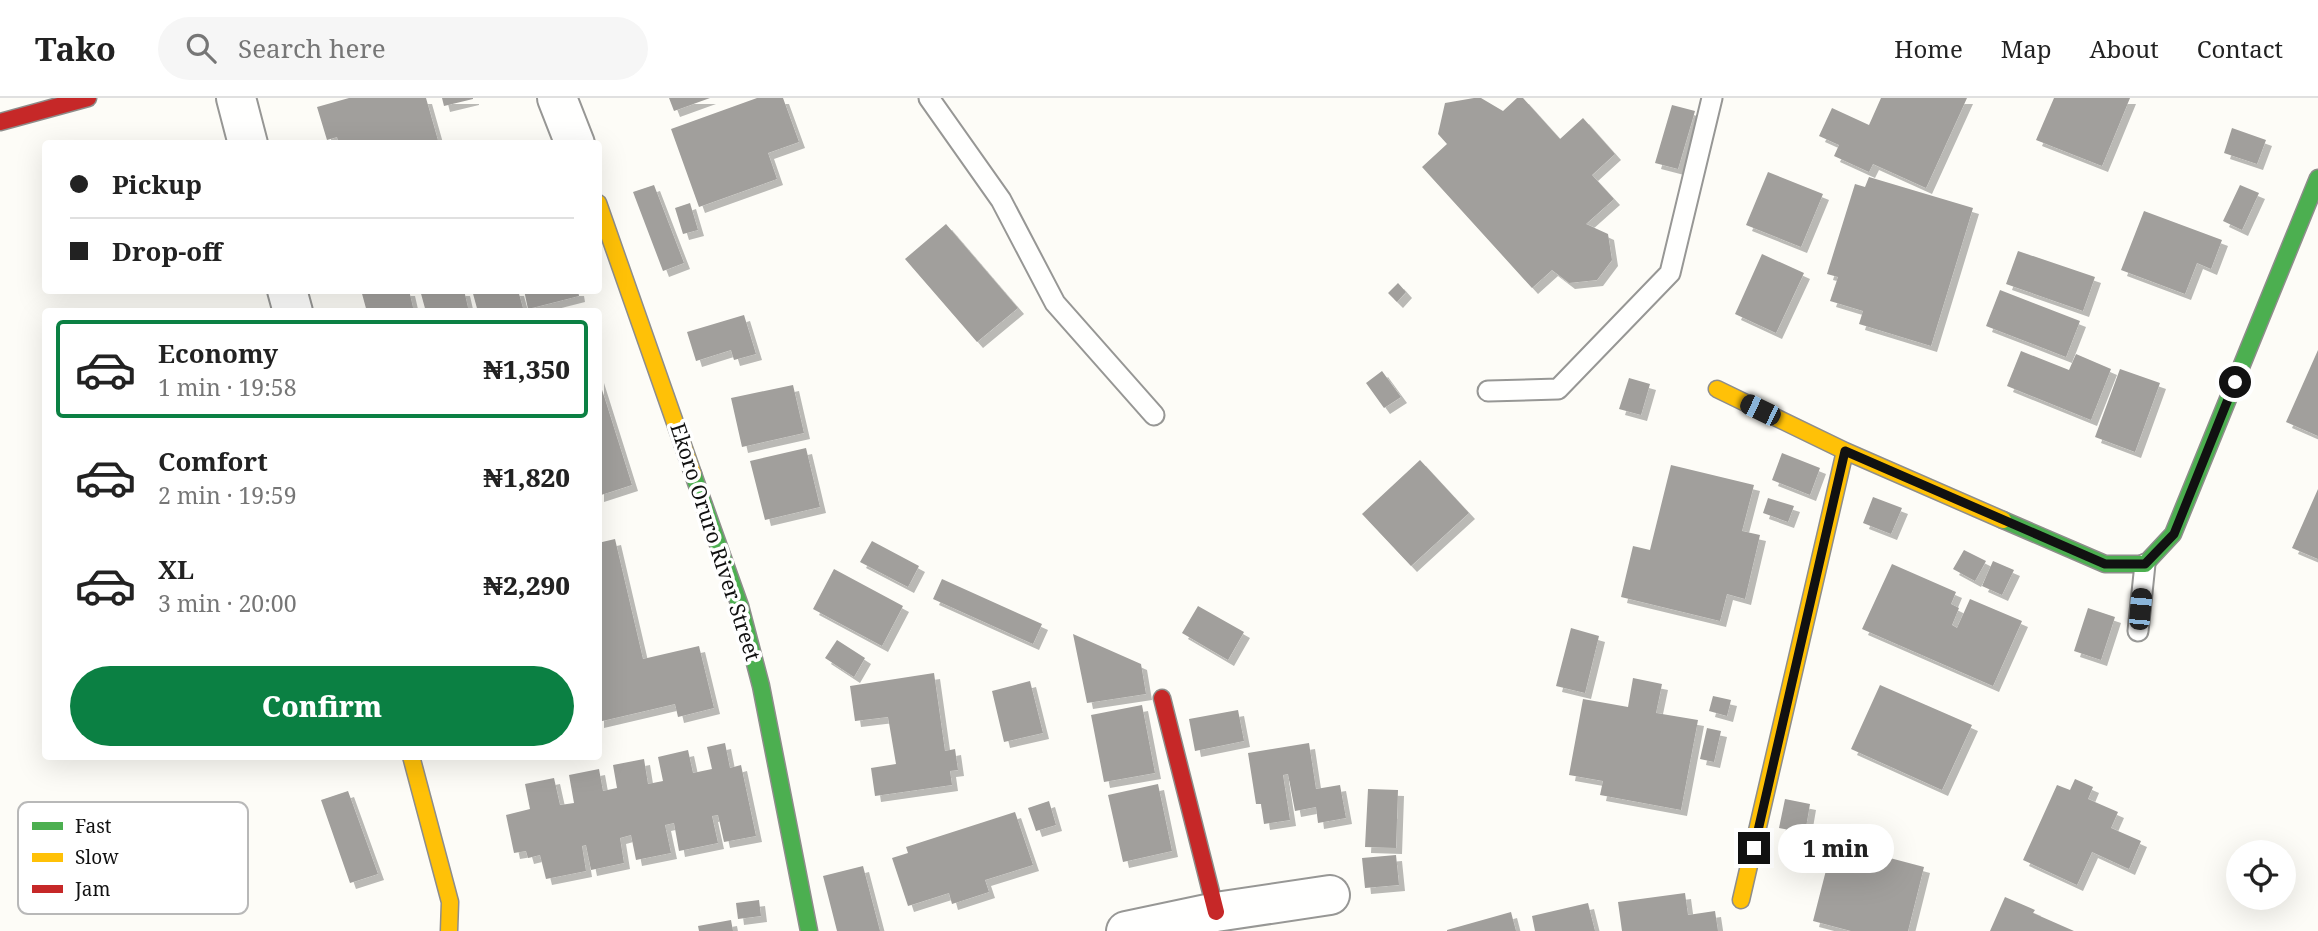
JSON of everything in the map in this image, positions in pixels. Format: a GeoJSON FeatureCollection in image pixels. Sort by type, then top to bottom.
{"type":"FeatureCollection","features":[{"type":"Feature","properties":{"kind":"street"},"geometry":{"type":"LineString","coordinates":[[0,122],[88,98]]}},
{"type":"Feature","properties":{"kind":"street"},"geometry":{"type":"LineString","coordinates":[[236,98],[247,140]]}},
{"type":"Feature","properties":{"kind":"street"},"geometry":{"type":"LineString","coordinates":[[557,98],[573,140]]}},
{"type":"Feature","properties":{"kind":"street"},"geometry":{"type":"LineString","coordinates":[[1717,389],[1845,451],[2105,564],[2145,564],[2174,534],[2318,178]]}},
{"type":"Feature","properties":{"kind":"street","name":"Ekoro Oruro River Street"},"geometry":{"type":"LineString","coordinates":[[602,214],[740,606],[761,686],[809,931]]}},
{"type":"Feature","properties":{"kind":"street"},"geometry":{"type":"LineString","coordinates":[[1741,900],[1845,451]]}},
{"type":"Feature","properties":{"kind":"street"},"geometry":{"type":"LineString","coordinates":[[1162,698],[1216,912]]}},
{"type":"Feature","properties":{"kind":"street"},"geometry":{"type":"LineString","coordinates":[[412,760],[450,902],[449,931]]}},
{"type":"Feature","properties":{"kind":"street"},"geometry":{"type":"LineString","coordinates":[[1126,931],[1216,912],[1330,895]]}},
{"type":"Feature","properties":{"kind":"lane"},"geometry":{"type":"LineString","coordinates":[[929,98],[1001,200],[1055,303],[1154,415]]}},
{"type":"Feature","properties":{"kind":"lane"},"geometry":{"type":"LineString","coordinates":[[1488,391],[1558,389],[1670,273],[1712,98]]}},
{"type":"Feature","properties":{"kind":"lane"},"geometry":{"type":"LineString","coordinates":[[2138,631],[2145,564]]}},
{"type":"Feature","properties":{"kind":"building"},"geometry":{"type":"Polygon","coordinates":[[[349,98],[426,98],[438,140],[338,140],[337,137],[327,140],[317,107],[349,98]]]}},
{"type":"Feature","properties":{"kind":"building"},"geometry":{"type":"Polygon","coordinates":[[[442,98],[473,98],[473,99],[444,106],[442,98]]]}},
{"type":"Feature","properties":{"kind":"building"},"geometry":{"type":"Polygon","coordinates":[[[669,98],[710,98],[674,111],[669,98]]]}},
{"type":"Feature","properties":{"kind":"building"},"geometry":{"type":"Polygon","coordinates":[[[757,98],[783,98],[799,142],[768,153],[777,179],[699,207],[671,129],[757,98]]]}},
{"type":"Feature","properties":{"kind":"building"},"geometry":{"type":"Polygon","coordinates":[[[1481,98],[1503,111],[1517,98],[1523,98],[1560,139],[1583,118],[1615,154],[1592,175],[1614,199],[1586,224],[1608,234],[1612,260],[1597,280],[1569,283],[1552,270],[1532,288],[1422,167],[1447,144],[1438,134],[1445,103],[1481,98]]]}},
{"type":"Feature","properties":{"kind":"building"},"geometry":{"type":"Polygon","coordinates":[[[1881,98],[1967,98],[1926,188],[1873,164],[1869,172],[1834,156],[1839,145],[1819,136],[1832,108],[1869,125],[1881,98]]]}},
{"type":"Feature","properties":{"kind":"building"},"geometry":{"type":"Polygon","coordinates":[[[2054,98],[2130,98],[2102,166],[2036,140],[2054,98]]]}},
{"type":"Feature","properties":{"kind":"building"},"geometry":{"type":"Polygon","coordinates":[[[1672,105],[1695,111],[1678,169],[1655,163],[1672,105]]]}},
{"type":"Feature","properties":{"kind":"building"},"geometry":{"type":"Polygon","coordinates":[[[2232,128],[2266,140],[2257,164],[2224,153],[2232,128]]]}},
{"type":"Feature","properties":{"kind":"building"},"geometry":{"type":"Polygon","coordinates":[[[1768,172],[1823,194],[1801,247],[1746,225],[1768,172]]]}},
{"type":"Feature","properties":{"kind":"building"},"geometry":{"type":"Polygon","coordinates":[[[1869,177],[1973,208],[1931,346],[1859,324],[1863,311],[1830,301],[1838,277],[1827,274],[1855,184],[1865,187],[1869,177]]]}},
{"type":"Feature","properties":{"kind":"building"},"geometry":{"type":"Polygon","coordinates":[[[654,185],[684,263],[663,271],[633,192],[654,185]]]}},
{"type":"Feature","properties":{"kind":"building"},"geometry":{"type":"Polygon","coordinates":[[[2240,185],[2259,193],[2242,230],[2223,221],[2240,185]]]}},
{"type":"Feature","properties":{"kind":"building"},"geometry":{"type":"Polygon","coordinates":[[[690,203],[698,230],[683,234],[675,208],[690,203]]]}},
{"type":"Feature","properties":{"kind":"building"},"geometry":{"type":"Polygon","coordinates":[[[2144,211],[2222,240],[2211,269],[2197,263],[2185,294],[2121,270],[2144,211]]]}},
{"type":"Feature","properties":{"kind":"building"},"geometry":{"type":"Polygon","coordinates":[[[946,224],[1018,308],[977,342],[905,259],[946,224]]]}},
{"type":"Feature","properties":{"kind":"building"},"geometry":{"type":"Polygon","coordinates":[[[2018,251],[2095,277],[2083,311],[2006,284],[2018,251]]]}},
{"type":"Feature","properties":{"kind":"building"},"geometry":{"type":"Polygon","coordinates":[[[1762,254],[1804,273],[1776,333],[1735,314],[1762,254]]]}},
{"type":"Feature","properties":{"kind":"building"},"geometry":{"type":"Polygon","coordinates":[[[1398,283],[1406,292],[1397,302],[1388,293],[1398,283]]]}},
{"type":"Feature","properties":{"kind":"building"},"geometry":{"type":"Polygon","coordinates":[[[2000,290],[2080,321],[2066,357],[1986,326],[2000,290]]]}},
{"type":"Feature","properties":{"kind":"building"},"geometry":{"type":"Polygon","coordinates":[[[362,294],[410,294],[413,308],[366,308],[362,294]]]}},
{"type":"Feature","properties":{"kind":"building"},"geometry":{"type":"Polygon","coordinates":[[[421,294],[465,294],[468,308],[425,308],[421,294]]]}},
{"type":"Feature","properties":{"kind":"building"},"geometry":{"type":"Polygon","coordinates":[[[473,294],[519,294],[523,308],[477,308],[473,294]]]}},
{"type":"Feature","properties":{"kind":"building"},"geometry":{"type":"Polygon","coordinates":[[[525,294],[579,294],[579,296],[528,308],[525,294]]]}},
{"type":"Feature","properties":{"kind":"building"},"geometry":{"type":"Polygon","coordinates":[[[744,315],[756,354],[734,360],[731,350],[696,361],[687,332],[744,315]]]}},
{"type":"Feature","properties":{"kind":"building"},"geometry":{"type":"Polygon","coordinates":[[[2318,350],[2318,436],[2286,422],[2318,350]]]}},
{"type":"Feature","properties":{"kind":"building"},"geometry":{"type":"Polygon","coordinates":[[[2021,351],[2069,370],[2076,354],[2111,369],[2091,420],[2007,386],[2021,351]]]}},
{"type":"Feature","properties":{"kind":"building"},"geometry":{"type":"Polygon","coordinates":[[[2120,369],[2160,383],[2135,452],[2095,437],[2120,369]]]}},
{"type":"Feature","properties":{"kind":"building"},"geometry":{"type":"Polygon","coordinates":[[[1382,371],[1401,397],[1384,408],[1366,383],[1382,371]]]}},
{"type":"Feature","properties":{"kind":"building"},"geometry":{"type":"Polygon","coordinates":[[[1629,378],[1650,384],[1641,415],[1619,409],[1629,378]]]}},
{"type":"Feature","properties":{"kind":"building"},"geometry":{"type":"Polygon","coordinates":[[[793,385],[804,433],[742,447],[731,398],[793,385]]]}},
{"type":"Feature","properties":{"kind":"building"},"geometry":{"type":"Polygon","coordinates":[[[602,390],[632,485],[602,495],[602,390]]]}},
{"type":"Feature","properties":{"kind":"building"},"geometry":{"type":"Polygon","coordinates":[[[806,448],[820,507],[765,520],[750,461],[806,448]]]}},
{"type":"Feature","properties":{"kind":"building"},"geometry":{"type":"Polygon","coordinates":[[[1782,453],[1820,468],[1810,495],[1772,480],[1782,453]]]}},
{"type":"Feature","properties":{"kind":"building"},"geometry":{"type":"Polygon","coordinates":[[[1420,460],[1469,513],[1411,566],[1362,514],[1420,460]]]}},
{"type":"Feature","properties":{"kind":"building"},"geometry":{"type":"Polygon","coordinates":[[[1671,465],[1754,485],[1742,531],[1760,535],[1745,599],[1727,594],[1720,621],[1621,597],[1633,546],[1650,550],[1671,465]]]}},
{"type":"Feature","properties":{"kind":"building"},"geometry":{"type":"Polygon","coordinates":[[[2318,489],[2318,559],[2292,548],[2318,489]]]}},
{"type":"Feature","properties":{"kind":"building"},"geometry":{"type":"Polygon","coordinates":[[[1873,497],[1902,508],[1891,534],[1863,523],[1873,497]]]}},
{"type":"Feature","properties":{"kind":"building"},"geometry":{"type":"Polygon","coordinates":[[[1768,498],[1794,506],[1788,522],[1763,513],[1768,498]]]}},
{"type":"Feature","properties":{"kind":"building"},"geometry":{"type":"Polygon","coordinates":[[[615,539],[643,659],[699,646],[714,708],[678,717],[675,704],[602,721],[602,542],[615,539]]]}},
{"type":"Feature","properties":{"kind":"building"},"geometry":{"type":"Polygon","coordinates":[[[872,541],[919,566],[908,587],[860,562],[872,541]]]}},
{"type":"Feature","properties":{"kind":"building"},"geometry":{"type":"Polygon","coordinates":[[[1964,550],[1986,561],[1975,581],[1953,569],[1964,550]]]}},
{"type":"Feature","properties":{"kind":"building"},"geometry":{"type":"Polygon","coordinates":[[[1993,561],[2014,570],[2002,595],[1982,586],[1993,561]]]}},
{"type":"Feature","properties":{"kind":"building"},"geometry":{"type":"Polygon","coordinates":[[[1892,564],[1956,592],[1951,604],[1959,608],[1952,625],[1957,628],[1970,599],[2022,621],[1993,686],[1862,629],[1892,564]]]}},
{"type":"Feature","properties":{"kind":"building"},"geometry":{"type":"Polygon","coordinates":[[[834,569],[903,606],[882,646],[813,609],[834,569]]]}},
{"type":"Feature","properties":{"kind":"building"},"geometry":{"type":"Polygon","coordinates":[[[942,579],[1042,624],[1033,644],[933,599],[942,579]]]}},
{"type":"Feature","properties":{"kind":"building"},"geometry":{"type":"Polygon","coordinates":[[[1198,606],[1244,632],[1228,660],[1182,633],[1198,606]]]}},
{"type":"Feature","properties":{"kind":"building"},"geometry":{"type":"Polygon","coordinates":[[[2088,608],[2115,617],[2101,660],[2074,651],[2088,608]]]}},
{"type":"Feature","properties":{"kind":"building"},"geometry":{"type":"Polygon","coordinates":[[[1571,628],[1599,636],[1585,693],[1556,686],[1571,628]]]}},
{"type":"Feature","properties":{"kind":"building"},"geometry":{"type":"Polygon","coordinates":[[[1073,634],[1141,664],[1146,694],[1087,703],[1073,634]]]}},
{"type":"Feature","properties":{"kind":"building"},"geometry":{"type":"Polygon","coordinates":[[[837,640],[865,658],[854,677],[825,658],[837,640]]]}},
{"type":"Feature","properties":{"kind":"building"},"geometry":{"type":"Polygon","coordinates":[[[934,673],[945,751],[955,749],[958,770],[950,771],[952,785],[875,796],[871,768],[896,764],[888,717],[855,721],[850,686],[934,673]]]}},
{"type":"Feature","properties":{"kind":"building"},"geometry":{"type":"Polygon","coordinates":[[[1633,678],[1662,684],[1656,713],[1698,720],[1681,810],[1600,795],[1603,781],[1569,775],[1583,699],[1628,707],[1633,678]]]}},
{"type":"Feature","properties":{"kind":"building"},"geometry":{"type":"Polygon","coordinates":[[[1030,681],[1043,733],[1004,742],[992,691],[1030,681]]]}},
{"type":"Feature","properties":{"kind":"building"},"geometry":{"type":"Polygon","coordinates":[[[1880,685],[1972,725],[1942,790],[1851,749],[1880,685]]]}},
{"type":"Feature","properties":{"kind":"building"},"geometry":{"type":"Polygon","coordinates":[[[1713,696],[1731,700],[1727,716],[1709,711],[1713,696]]]}},
{"type":"Feature","properties":{"kind":"building"},"geometry":{"type":"Polygon","coordinates":[[[1142,705],[1155,773],[1104,782],[1091,715],[1142,705]]]}},
{"type":"Feature","properties":{"kind":"building"},"geometry":{"type":"Polygon","coordinates":[[[1238,710],[1244,741],[1195,751],[1189,719],[1238,710]]]}},
{"type":"Feature","properties":{"kind":"building"},"geometry":{"type":"Polygon","coordinates":[[[1707,728],[1721,731],[1714,762],[1700,759],[1707,728]]]}},
{"type":"Feature","properties":{"kind":"building"},"geometry":{"type":"Polygon","coordinates":[[[725,743],[730,768],[741,765],[756,836],[724,842],[718,815],[712,816],[718,843],[679,851],[674,823],[665,825],[671,853],[636,860],[631,835],[620,838],[624,863],[591,870],[586,845],[582,846],[586,871],[546,879],[540,855],[528,858],[526,851],[514,853],[506,815],[530,809],[525,784],[554,778],[560,805],[574,803],[569,775],[599,769],[603,791],[617,788],[613,765],[644,759],[648,784],[663,781],[658,757],[688,750],[693,773],[712,769],[707,747],[725,743]]]}},
{"type":"Feature","properties":{"kind":"building"},"geometry":{"type":"Polygon","coordinates":[[[1309,743],[1316,789],[1340,785],[1346,818],[1318,823],[1316,807],[1295,811],[1288,774],[1283,775],[1290,820],[1264,824],[1261,804],[1256,804],[1248,753],[1309,743]]]}},
{"type":"Feature","properties":{"kind":"building"},"geometry":{"type":"Polygon","coordinates":[[[2075,779],[2093,787],[2088,799],[2118,812],[2111,828],[2141,841],[2129,869],[2092,852],[2077,885],[2023,860],[2057,785],[2070,790],[2075,779]]]}},
{"type":"Feature","properties":{"kind":"building"},"geometry":{"type":"Polygon","coordinates":[[[1158,784],[1172,851],[1123,862],[1108,795],[1158,784]]]}},
{"type":"Feature","properties":{"kind":"building"},"geometry":{"type":"Polygon","coordinates":[[[1368,789],[1398,790],[1396,848],[1365,847],[1368,789]]]}},
{"type":"Feature","properties":{"kind":"building"},"geometry":{"type":"Polygon","coordinates":[[[348,791],[378,874],[350,883],[321,800],[348,791]]]}},
{"type":"Feature","properties":{"kind":"building"},"geometry":{"type":"Polygon","coordinates":[[[1785,799],[1810,804],[1805,833],[1779,828],[1785,799]]]}},
{"type":"Feature","properties":{"kind":"building"},"geometry":{"type":"Polygon","coordinates":[[[1049,801],[1056,825],[1036,831],[1028,808],[1049,801]]]}},
{"type":"Feature","properties":{"kind":"building"},"geometry":{"type":"Polygon","coordinates":[[[1015,812],[1033,865],[985,880],[989,892],[952,904],[949,893],[908,906],[892,858],[908,853],[906,847],[1015,812]]]}},
{"type":"Feature","properties":{"kind":"building"},"geometry":{"type":"Polygon","coordinates":[[[1833,843],[1924,867],[1908,931],[1851,931],[1813,921],[1833,843]]]}},
{"type":"Feature","properties":{"kind":"building"},"geometry":{"type":"Polygon","coordinates":[[[1396,855],[1399,885],[1365,888],[1362,858],[1396,855]]]}},
{"type":"Feature","properties":{"kind":"building"},"geometry":{"type":"Polygon","coordinates":[[[863,866],[880,931],[837,931],[823,876],[863,866]]]}},
{"type":"Feature","properties":{"kind":"building"},"geometry":{"type":"Polygon","coordinates":[[[1685,893],[1688,915],[1715,911],[1718,931],[1622,931],[1618,902],[1685,893]]]}},
{"type":"Feature","properties":{"kind":"building"},"geometry":{"type":"Polygon","coordinates":[[[2005,897],[2035,910],[2033,913],[2074,931],[1990,931],[2005,897]]]}},
{"type":"Feature","properties":{"kind":"building"},"geometry":{"type":"Polygon","coordinates":[[[759,900],[761,916],[738,919],[736,903],[759,900]]]}},
{"type":"Feature","properties":{"kind":"building"},"geometry":{"type":"Polygon","coordinates":[[[1588,903],[1595,931],[1535,931],[1532,916],[1588,903]]]}},
{"type":"Feature","properties":{"kind":"building"},"geometry":{"type":"Polygon","coordinates":[[[1511,912],[1516,931],[1447,931],[1447,930],[1511,912]]]}},
{"type":"Feature","properties":{"kind":"building"},"geometry":{"type":"Polygon","coordinates":[[[731,920],[733,931],[699,931],[698,926],[731,920]]]}},
{"type":"Feature","properties":{"kind":"traffic: fast"},"geometry":{"type":"LineString","coordinates":[[2003,520],[2105,564],[2145,564],[2173,534],[2318,178]]}},
{"type":"Feature","properties":{"kind":"traffic: fast"},"geometry":{"type":"LineString","coordinates":[[693,474],[740,606],[761,686],[809,931]]}},
{"type":"Feature","properties":{"kind":"traffic: slow"},"geometry":{"type":"LineString","coordinates":[[602,214],[693,474]]}},
{"type":"Feature","properties":{"kind":"traffic: slow"},"geometry":{"type":"LineString","coordinates":[[1717,389],[1845,451],[2003,520]]}},
{"type":"Feature","properties":{"kind":"traffic: slow"},"geometry":{"type":"LineString","coordinates":[[1741,900],[1845,451]]}},
{"type":"Feature","properties":{"kind":"traffic: slow"},"geometry":{"type":"LineString","coordinates":[[412,760],[450,902],[449,931]]}},
{"type":"Feature","properties":{"kind":"traffic: jam"},"geometry":{"type":"LineString","coordinates":[[0,122],[88,98]]}},
{"type":"Feature","properties":{"kind":"traffic: jam"},"geometry":{"type":"LineString","coordinates":[[1162,698],[1216,912]]}},
{"type":"Feature","properties":{"kind":"route"},"geometry":{"type":"LineString","coordinates":[[1754,848],[1845,451],[2105,564],[2145,564],[2174,534],[2235,382]]}}]}
